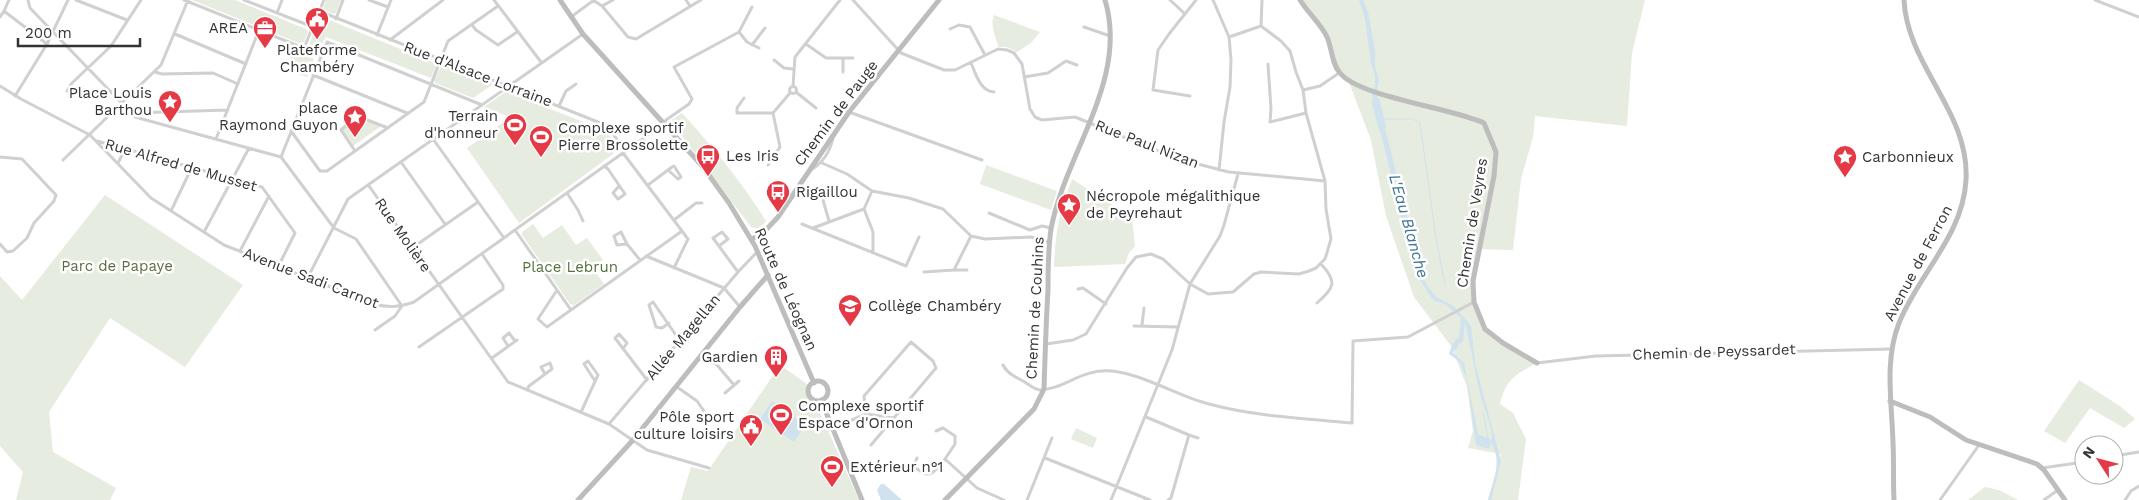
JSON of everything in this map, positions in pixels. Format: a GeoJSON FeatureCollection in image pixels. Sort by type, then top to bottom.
{"type":"FeatureCollection","features":[{"type":"Feature","properties":{"kind":"street"},"geometry":{"type":"LineString","coordinates":[[0,17],[9,0]]}},
{"type":"Feature","properties":{"kind":"street"},"geometry":{"type":"LineString","coordinates":[[28,0],[30,8],[135,117],[281,157],[334,228],[356,239],[402,306],[395,316],[375,330]]}},
{"type":"Feature","properties":{"kind":"street"},"geometry":{"type":"LineString","coordinates":[[15,96],[47,44],[68,0]]}},
{"type":"Feature","properties":{"kind":"street"},"geometry":{"type":"LineString","coordinates":[[76,0],[127,20]]}},
{"type":"Feature","properties":{"kind":"street"},"geometry":{"type":"LineString","coordinates":[[67,91],[72,83],[111,46],[141,0]]}},
{"type":"Feature","properties":{"kind":"street"},"geometry":{"type":"LineString","coordinates":[[63,160],[161,65],[187,0],[321,55]]}},
{"type":"Feature","properties":{"kind":"street"},"geometry":{"type":"LineString","coordinates":[[244,0],[313,28]]}},
{"type":"Feature","properties":{"kind":"street"},"geometry":{"type":"LineString","coordinates":[[277,13],[282,0]]}},
{"type":"Feature","properties":{"kind":"street"},"geometry":{"type":"LineString","coordinates":[[304,48],[324,0]]}},
{"type":"Feature","properties":{"kind":"street"},"geometry":{"type":"LineString","coordinates":[[336,19],[343,0]]}},
{"type":"Feature","properties":{"kind":"street"},"geometry":{"type":"LineString","coordinates":[[369,0],[388,7]]}},
{"type":"Feature","properties":{"kind":"street"},"geometry":{"type":"LineString","coordinates":[[377,35],[391,0]]}},
{"type":"Feature","properties":{"kind":"street"},"geometry":{"type":"LineString","coordinates":[[390,40],[443,0]]}},
{"type":"Feature","properties":{"kind":"street"},"geometry":{"type":"LineString","coordinates":[[494,0],[541,62]]}},
{"type":"Feature","properties":{"kind":"street","name":"Route de Léognan"},"geometry":{"type":"LineString","coordinates":[[560,0],[570,18],[583,34],[665,124],[717,185],[752,239],[814,383]]}},
{"type":"Feature","properties":{"kind":"street"},"geometry":{"type":"LineString","coordinates":[[570,18],[593,0],[602,6],[628,37],[636,39],[701,0]]}},
{"type":"Feature","properties":{"kind":"street"},"geometry":{"type":"LineString","coordinates":[[602,6],[613,0]]}},
{"type":"Feature","properties":{"kind":"street"},"geometry":{"type":"LineString","coordinates":[[686,0],[690,6]]}},
{"type":"Feature","properties":{"kind":"street"},"geometry":{"type":"LineString","coordinates":[[816,108],[796,92],[793,86],[795,57],[840,0]]}},
{"type":"Feature","properties":{"kind":"street"},"geometry":{"type":"LineString","coordinates":[[853,0],[905,56],[946,71],[955,70],[998,50],[1011,51],[1020,61],[1024,77],[1048,72],[1063,62],[1077,65]]}},
{"type":"Feature","properties":{"kind":"street","name":"Chemin de Pauge"},"geometry":{"type":"LineString","coordinates":[[752,239],[778,217],[849,112],[939,0]]}},
{"type":"Feature","properties":{"kind":"street","name":"Chemin de Couhins"},"geometry":{"type":"LineString","coordinates":[[945,500],[1034,409],[1044,389],[1051,228],[1065,181],[1101,89],[1112,36],[1111,20],[1106,0]]}},
{"type":"Feature","properties":{"kind":"street"},"geometry":{"type":"LineString","coordinates":[[1170,0],[1184,13]]}},
{"type":"Feature","properties":{"kind":"street"},"geometry":{"type":"LineString","coordinates":[[1190,96],[1153,90],[1158,50],[1184,13],[1196,0]]}},
{"type":"Feature","properties":{"kind":"street"},"geometry":{"type":"LineString","coordinates":[[1213,0],[1228,37],[1230,87],[1219,170]]}},
{"type":"Feature","properties":{"kind":"street"},"geometry":{"type":"LineString","coordinates":[[1261,26],[1262,0]]}},
{"type":"Feature","properties":{"kind":"street"},"geometry":{"type":"LineString","coordinates":[[1300,0],[1327,36],[1339,72],[1320,86],[1304,90]]}},
{"type":"Feature","properties":{"kind":"street","name":"Avenue de Ferron"},"geometry":{"type":"LineString","coordinates":[[1894,500],[1890,401],[1891,349],[1903,313],[1958,219],[1964,201],[1966,180],[1966,162],[1958,130],[1911,40],[1906,22],[1904,0]]}},
{"type":"Feature","properties":{"kind":"street"},"geometry":{"type":"LineString","coordinates":[[2095,0],[2139,17]]}},
{"type":"Feature","properties":{"kind":"street"},"geometry":{"type":"LineString","coordinates":[[291,130],[320,171],[327,171],[424,102],[448,41],[498,6]]}},
{"type":"Feature","properties":{"kind":"street"},"geometry":{"type":"LineString","coordinates":[[752,7],[739,32],[747,42],[759,48]]}},
{"type":"Feature","properties":{"kind":"street"},"geometry":{"type":"LineString","coordinates":[[4,11],[47,44]]}},
{"type":"Feature","properties":{"kind":"street","name":"Rue d'Alsace Lorraine"},"geometry":{"type":"LineString","coordinates":[[319,12],[608,126],[624,152],[682,231]]}},
{"type":"Feature","properties":{"kind":"street"},"geometry":{"type":"LineString","coordinates":[[472,25],[476,30],[498,45],[518,34]]}},
{"type":"Feature","properties":{"kind":"street"},"geometry":{"type":"LineString","coordinates":[[950,29],[959,25],[970,27],[985,55]]}},
{"type":"Feature","properties":{"kind":"street"},"geometry":{"type":"LineString","coordinates":[[1228,37],[1261,26]]}},
{"type":"Feature","properties":{"kind":"street"},"geometry":{"type":"LineString","coordinates":[[1046,344],[1073,340],[1086,334],[1127,268],[1136,257],[1151,254],[1163,259],[1190,284],[1208,294],[1227,293],[1241,288],[1254,274],[1260,272],[1299,274],[1309,271],[1320,264],[1328,253],[1331,239],[1324,181],[1306,113],[1304,90],[1290,51],[1281,41],[1261,26]]}},
{"type":"Feature","properties":{"kind":"street"},"geometry":{"type":"LineString","coordinates":[[1084,27],[1112,36]]}},
{"type":"Feature","properties":{"kind":"street"},"geometry":{"type":"LineString","coordinates":[[752,45],[765,28]]}},
{"type":"Feature","properties":{"kind":"street"},"geometry":{"type":"LineString","coordinates":[[216,139],[259,30]]}},
{"type":"Feature","properties":{"kind":"street","name":"Avenue Sadi Carnot"},"geometry":{"type":"LineString","coordinates":[[0,86],[15,96],[90,135],[152,198],[224,245],[307,279],[389,308],[414,302],[665,124],[666,120],[689,104],[692,99],[674,67],[739,32]]}},
{"type":"Feature","properties":{"kind":"street"},"geometry":{"type":"LineString","coordinates":[[175,34],[246,64]]}},
{"type":"Feature","properties":{"kind":"street"},"geometry":{"type":"LineString","coordinates":[[307,279],[348,199],[583,34]]}},
{"type":"Feature","properties":{"kind":"street"},"geometry":{"type":"LineString","coordinates":[[281,157],[327,42],[483,105]]}},
{"type":"Feature","properties":{"kind":"street"},"geometry":{"type":"LineString","coordinates":[[806,44],[826,58],[853,58]]}},
{"type":"Feature","properties":{"kind":"street"},"geometry":{"type":"LineString","coordinates":[[843,58],[843,72]]}},
{"type":"Feature","properties":{"kind":"street"},"geometry":{"type":"LineString","coordinates":[[774,60],[784,68],[793,69]]}},
{"type":"Feature","properties":{"kind":"street"},"geometry":{"type":"LineString","coordinates":[[971,63],[983,88],[988,92],[994,92]]}},
{"type":"Feature","properties":{"kind":"street"},"geometry":{"type":"LineString","coordinates":[[1268,64],[1270,122],[1306,113]]}},
{"type":"Feature","properties":{"kind":"street"},"geometry":{"type":"LineString","coordinates":[[155,72],[162,74],[213,73],[238,84]]}},
{"type":"Feature","properties":{"kind":"street","name":"Chemin de Veyres"},"geometry":{"type":"LineString","coordinates":[[1339,72],[1348,80],[1376,91],[1471,117],[1484,123],[1496,152],[1494,176],[1473,281],[1474,302],[1485,329],[1503,344],[1537,364]]}},
{"type":"Feature","properties":{"kind":"street"},"geometry":{"type":"LineString","coordinates":[[314,75],[407,113]]}},
{"type":"Feature","properties":{"kind":"street","name":"Rue Paul Nizan"},"geometry":{"type":"LineString","coordinates":[[1024,77],[1030,108],[1039,119],[1050,121],[1071,116],[1178,159],[1219,170],[1238,174],[1324,181]]}},
{"type":"Feature","properties":{"kind":"street"},"geometry":{"type":"LineString","coordinates":[[559,106],[566,92],[576,84]]}},
{"type":"Feature","properties":{"kind":"street"},"geometry":{"type":"LineString","coordinates":[[744,98],[737,108],[737,114],[773,113],[790,93],[789,89],[793,86]]}},
{"type":"Feature","properties":{"kind":"street"},"geometry":{"type":"LineString","coordinates":[[790,93],[796,92]]}},
{"type":"Feature","properties":{"kind":"street"},"geometry":{"type":"LineString","coordinates":[[131,113],[228,110]]}},
{"type":"Feature","properties":{"kind":"street"},"geometry":{"type":"LineString","coordinates":[[849,112],[982,160]]}},
{"type":"Feature","properties":{"kind":"street"},"geometry":{"type":"LineString","coordinates":[[768,165],[780,147],[773,113]]}},
{"type":"Feature","properties":{"kind":"street"},"geometry":{"type":"LineString","coordinates":[[355,151],[341,130],[357,116],[388,128]]}},
{"type":"Feature","properties":{"kind":"street"},"geometry":{"type":"LineString","coordinates":[[806,173],[822,163],[831,148],[834,134]]}},
{"type":"Feature","properties":{"kind":"street"},"geometry":{"type":"LineString","coordinates":[[433,139],[504,238]]}},
{"type":"Feature","properties":{"kind":"street","name":"Rue Alfred de Musset"},"geometry":{"type":"LineString","coordinates":[[96,141],[262,187],[294,232],[278,267]]}},
{"type":"Feature","properties":{"kind":"street"},"geometry":{"type":"LineString","coordinates":[[204,232],[249,148]]}},
{"type":"Feature","properties":{"kind":"street"},"geometry":{"type":"LineString","coordinates":[[118,163],[125,149]]}},
{"type":"Feature","properties":{"kind":"street"},"geometry":{"type":"LineString","coordinates":[[0,157],[22,159],[56,195],[54,201],[34,223],[27,238],[14,251],[7,252],[0,244]]}},
{"type":"Feature","properties":{"kind":"street"},"geometry":{"type":"LineString","coordinates":[[401,162],[445,224]]}},
{"type":"Feature","properties":{"kind":"street"},"geometry":{"type":"LineString","coordinates":[[822,163],[847,174],[872,191],[910,198],[943,209],[971,236],[985,239],[1031,237],[1049,242]]}},
{"type":"Feature","properties":{"kind":"street"},"geometry":{"type":"LineString","coordinates":[[604,166],[620,186]]}},
{"type":"Feature","properties":{"kind":"street"},"geometry":{"type":"LineString","coordinates":[[171,211],[192,167]]}},
{"type":"Feature","properties":{"kind":"street"},"geometry":{"type":"LineString","coordinates":[[648,185],[668,170]]}},
{"type":"Feature","properties":{"kind":"street"},"geometry":{"type":"LineString","coordinates":[[1111,500],[1172,350],[1190,284],[1220,236],[1238,174]]}},
{"type":"Feature","properties":{"kind":"street","name":"Rue Molière"},"geometry":{"type":"LineString","coordinates":[[369,186],[508,382],[527,390]]}},
{"type":"Feature","properties":{"kind":"street"},"geometry":{"type":"LineString","coordinates":[[813,228],[864,209],[872,191]]}},
{"type":"Feature","properties":{"kind":"street"},"geometry":{"type":"LineString","coordinates":[[567,193],[578,210],[582,221]]}},
{"type":"Feature","properties":{"kind":"street"},"geometry":{"type":"LineString","coordinates":[[240,251],[269,196]]}},
{"type":"Feature","properties":{"kind":"street"},"geometry":{"type":"LineString","coordinates":[[823,200],[829,221]]}},
{"type":"Feature","properties":{"kind":"street"},"geometry":{"type":"LineString","coordinates":[[412,248],[478,202]]}},
{"type":"Feature","properties":{"kind":"street"},"geometry":{"type":"LineString","coordinates":[[674,220],[696,203],[702,203]]}},
{"type":"Feature","properties":{"kind":"street"},"geometry":{"type":"LineString","coordinates":[[864,209],[874,232],[873,252]]}},
{"type":"Feature","properties":{"kind":"street"},"geometry":{"type":"LineString","coordinates":[[989,213],[1030,230],[1042,226],[1051,228]]}},
{"type":"Feature","properties":{"kind":"street"},"geometry":{"type":"LineString","coordinates":[[802,224],[906,266],[919,236]]}},
{"type":"Feature","properties":{"kind":"street"},"geometry":{"type":"LineString","coordinates":[[515,230],[570,310]]}},
{"type":"Feature","properties":{"kind":"street"},"geometry":{"type":"LineString","coordinates":[[557,290],[538,319],[547,327],[682,231],[688,238],[674,268]]}},
{"type":"Feature","properties":{"kind":"street"},"geometry":{"type":"LineString","coordinates":[[628,244],[617,245],[614,236],[621,232],[640,260]]}},
{"type":"Feature","properties":{"kind":"street"},"geometry":{"type":"LineString","coordinates":[[719,246],[728,239],[722,232],[713,238],[738,272]]}},
{"type":"Feature","properties":{"kind":"street"},"geometry":{"type":"LineString","coordinates":[[954,270],[971,236]]}},
{"type":"Feature","properties":{"kind":"street","name":"Allée Magellan"},"geometry":{"type":"LineString","coordinates":[[609,424],[724,288],[758,252]]}},
{"type":"Feature","properties":{"kind":"street"},"geometry":{"type":"LineString","coordinates":[[418,347],[504,287],[482,254]]}},
{"type":"Feature","properties":{"kind":"street"},"geometry":{"type":"LineString","coordinates":[[646,256],[724,288],[740,307]]}},
{"type":"Feature","properties":{"kind":"street"},"geometry":{"type":"LineString","coordinates":[[1317,303],[1330,291],[1333,282],[1329,273],[1320,264]]}},
{"type":"Feature","properties":{"kind":"street"},"geometry":{"type":"LineString","coordinates":[[924,272],[967,270]]}},
{"type":"Feature","properties":{"kind":"street"},"geometry":{"type":"LineString","coordinates":[[578,500],[633,440],[768,275]]}},
{"type":"Feature","properties":{"kind":"street"},"geometry":{"type":"LineString","coordinates":[[1078,289],[1083,288],[1106,304]]}},
{"type":"Feature","properties":{"kind":"street"},"geometry":{"type":"LineString","coordinates":[[669,323],[662,328],[656,327],[649,305],[653,302],[669,323],[680,341]]}},
{"type":"Feature","properties":{"kind":"street"},"geometry":{"type":"LineString","coordinates":[[1003,365],[1006,370],[1036,389],[1055,387],[1074,377],[1093,372],[1112,371],[1209,404],[1279,416],[1352,423],[1352,341],[1408,337],[1474,302]]}},
{"type":"Feature","properties":{"kind":"street"},"geometry":{"type":"LineString","coordinates":[[1142,325],[1144,308]]}},
{"type":"Feature","properties":{"kind":"street"},"geometry":{"type":"LineString","coordinates":[[1134,326],[1178,327]]}},
{"type":"Feature","properties":{"kind":"street"},"geometry":{"type":"LineString","coordinates":[[492,358],[516,341],[509,333],[503,338],[508,346]]}},
{"type":"Feature","properties":{"kind":"street"},"geometry":{"type":"LineString","coordinates":[[866,414],[864,396],[911,342],[933,361],[936,368],[871,445]]}},
{"type":"Feature","properties":{"kind":"street"},"geometry":{"type":"LineString","coordinates":[[623,348],[646,380]]}},
{"type":"Feature","properties":{"kind":"street","name":"Chemin de Peyssardet"},"geometry":{"type":"LineString","coordinates":[[1537,364],[1596,356],[1891,349]]}},
{"type":"Feature","properties":{"kind":"street"},"geometry":{"type":"LineString","coordinates":[[702,355],[717,365],[734,385]]}},
{"type":"Feature","properties":{"kind":"street"},"geometry":{"type":"LineString","coordinates":[[581,412],[598,375],[588,361],[584,364],[595,380]]}},
{"type":"Feature","properties":{"kind":"street"},"geometry":{"type":"LineString","coordinates":[[545,374],[528,386],[527,390],[609,424],[647,450],[709,468]]}},
{"type":"Feature","properties":{"kind":"street"},"geometry":{"type":"LineString","coordinates":[[725,394],[739,381]]}},
{"type":"Feature","properties":{"kind":"street"},"geometry":{"type":"LineString","coordinates":[[820,382],[827,388],[827,394],[821,400],[815,401],[809,394],[808,389],[814,383],[820,382]]}},
{"type":"Feature","properties":{"kind":"street"},"geometry":{"type":"LineString","coordinates":[[676,387],[697,402],[710,420]]}},
{"type":"Feature","properties":{"kind":"street"},"geometry":{"type":"LineString","coordinates":[[821,400],[862,500]]}},
{"type":"Feature","properties":{"kind":"street"},"geometry":{"type":"LineString","coordinates":[[1890,401],[1930,418],[1962,437],[2028,460],[2042,468],[2065,500]]}},
{"type":"Feature","properties":{"kind":"street"},"geometry":{"type":"LineString","coordinates":[[832,429],[866,414],[894,418]]}},
{"type":"Feature","properties":{"kind":"street"},"geometry":{"type":"LineString","coordinates":[[1146,417],[1198,438]]}},
{"type":"Feature","properties":{"kind":"street"},"geometry":{"type":"LineString","coordinates":[[917,458],[914,466],[923,474],[932,473],[955,444],[955,436],[942,428],[936,431]]}},
{"type":"Feature","properties":{"kind":"street"},"geometry":{"type":"LineString","coordinates":[[1168,500],[1171,498],[1189,434]]}},
{"type":"Feature","properties":{"kind":"street"},"geometry":{"type":"LineString","coordinates":[[1028,500],[1052,438]]}},
{"type":"Feature","properties":{"kind":"street"},"geometry":{"type":"LineString","coordinates":[[1940,500],[1979,444]]}},
{"type":"Feature","properties":{"kind":"street"},"geometry":{"type":"LineString","coordinates":[[2124,454],[2139,452]]}},
{"type":"Feature","properties":{"kind":"street"},"geometry":{"type":"LineString","coordinates":[[945,458],[980,490],[1004,500]]}},
{"type":"Feature","properties":{"kind":"street"},"geometry":{"type":"LineString","coordinates":[[1045,458],[1150,500]]}},
{"type":"Feature","properties":{"kind":"street"},"geometry":{"type":"LineString","coordinates":[[2042,468],[2074,463]]}},
{"type":"Feature","properties":{"kind":"street"},"geometry":{"type":"LineString","coordinates":[[2125,500],[2131,491],[2139,486]]}},
{"type":"Feature","properties":{"kind":"street"},"geometry":{"type":"LineString","coordinates":[[2044,500],[2058,490]]}},
{"type":"Feature","properties":{"kind":"green space"},"geometry":{"type":"Polygon","coordinates":[[[192,0],[235,0],[306,29],[308,32],[304,42],[301,44],[192,0]]]}},
{"type":"Feature","properties":{"kind":"green space"},"geometry":{"type":"Polygon","coordinates":[[[326,0],[341,0],[336,13],[332,14],[323,9],[326,0]]]}},
{"type":"Feature","properties":{"kind":"green space"},"geometry":{"type":"Polygon","coordinates":[[[1300,0],[1645,0],[1632,53],[1627,126],[1535,116],[1533,137],[1521,179],[1513,250],[1478,249],[1473,281],[1474,302],[1485,329],[1537,363],[1512,379],[1505,389],[1500,404],[1513,413],[1526,439],[1518,500],[1488,500],[1501,454],[1468,448],[1473,431],[1467,387],[1451,346],[1414,297],[1386,216],[1371,140],[1348,80],[1339,73],[1327,36],[1300,0]]]}},
{"type":"Feature","properties":{"kind":"green space"},"geometry":{"type":"Polygon","coordinates":[[[994,15],[1040,32],[1031,43],[1017,52],[1007,47],[999,47],[993,26],[994,15]]]}},
{"type":"Feature","properties":{"kind":"green space"},"geometry":{"type":"Polygon","coordinates":[[[320,17],[437,64],[431,78],[326,37],[318,51],[310,48],[309,45],[320,17]]]}},
{"type":"Feature","properties":{"kind":"green space"},"geometry":{"type":"Polygon","coordinates":[[[293,49],[314,59],[307,77],[295,73],[290,58],[293,49]]]}},
{"type":"Feature","properties":{"kind":"green space"},"geometry":{"type":"Polygon","coordinates":[[[442,64],[492,83],[492,85],[473,98],[435,83],[434,80],[442,64]]]}},
{"type":"Feature","properties":{"kind":"green space","name":"Complexe sportif Pierre Brossolette"},"geometry":{"type":"Polygon","coordinates":[[[504,93],[510,93],[606,131],[614,141],[611,148],[615,150],[613,154],[519,223],[467,148],[508,119],[507,116],[484,107],[504,93]]]}},
{"type":"Feature","properties":{"kind":"green space"},"geometry":{"type":"Polygon","coordinates":[[[682,113],[747,192],[766,221],[761,226],[758,228],[751,227],[672,123],[672,120],[682,113]]]}},
{"type":"Feature","properties":{"kind":"green space","name":"place Raymond Guyon"},"geometry":{"type":"Polygon","coordinates":[[[357,117],[381,126],[353,146],[342,131],[357,117]]]}},
{"type":"Feature","properties":{"kind":"green space"},"geometry":{"type":"Polygon","coordinates":[[[986,165],[1057,191],[1051,210],[980,184],[986,165]]]}},
{"type":"Feature","properties":{"kind":"green space"},"geometry":{"type":"Polygon","coordinates":[[[1072,179],[1132,218],[1135,246],[1129,253],[1125,264],[1054,267],[1059,222],[1072,179]]]}},
{"type":"Feature","properties":{"kind":"green space","name":"Parc de Papaye"},"geometry":{"type":"Polygon","coordinates":[[[105,195],[243,285],[185,367],[110,318],[49,412],[53,452],[116,488],[110,500],[16,500],[23,472],[0,446],[0,276],[22,300],[105,195]]]}},
{"type":"Feature","properties":{"kind":"green space","name":"Place Lebrun"},"geometry":{"type":"Polygon","coordinates":[[[533,224],[543,238],[562,225],[576,245],[587,238],[603,260],[592,267],[604,284],[574,305],[570,304],[522,235],[522,232],[533,224]]]}},
{"type":"Feature","properties":{"kind":"green space","name":"Complexe sportif Espace d'Ornon"},"geometry":{"type":"Polygon","coordinates":[[[780,365],[807,384],[807,397],[817,406],[859,500],[681,500],[691,467],[708,471],[780,365]]]}},
{"type":"Feature","properties":{"kind":"green space"},"geometry":{"type":"Polygon","coordinates":[[[2079,380],[2120,406],[2135,419],[2124,428],[2090,408],[2065,443],[2044,431],[2079,380]]]}},
{"type":"Feature","properties":{"kind":"green space"},"geometry":{"type":"Polygon","coordinates":[[[1076,428],[1097,438],[1093,448],[1071,439],[1076,428]]]}},
{"type":"Feature","properties":{"kind":"green space"},"geometry":{"type":"Polygon","coordinates":[[[1985,487],[1999,490],[2018,500],[1968,500],[1985,487]]]}},
{"type":"Feature","properties":{"kind":"water"},"geometry":{"type":"Polygon","coordinates":[[[1359,0],[1363,0],[1368,12],[1375,50],[1375,67],[1379,80],[1376,94],[1379,111],[1375,113],[1372,106],[1376,102],[1372,96],[1375,89],[1375,76],[1371,63],[1365,19],[1359,0]]]}},
{"type":"Feature","properties":{"kind":"water"},"geometry":{"type":"Polygon","coordinates":[[[1380,117],[1387,136],[1412,237],[1418,246],[1421,274],[1436,297],[1454,306],[1471,326],[1475,363],[1501,461],[1491,500],[1488,500],[1497,464],[1495,450],[1491,443],[1489,449],[1476,445],[1467,380],[1460,362],[1449,354],[1453,343],[1459,337],[1461,318],[1445,304],[1435,301],[1418,277],[1415,252],[1404,226],[1377,118],[1380,117]],[[1465,321],[1463,342],[1458,344],[1458,348],[1452,352],[1464,363],[1478,434],[1492,440],[1491,428],[1480,394],[1465,321]]]}},
{"type":"Feature","properties":{"kind":"water"},"geometry":{"type":"Polygon","coordinates":[[[772,401],[806,425],[794,442],[760,419],[772,401]]]}},
{"type":"Feature","properties":{"kind":"water"},"geometry":{"type":"Polygon","coordinates":[[[881,484],[884,484],[902,500],[881,500],[877,490],[881,484]]]}},
{"type":"Feature","properties":{"kind":"waterway","name":"L'Eau Blanche"},"geometry":{"type":"LineString","coordinates":[[1376,102],[1382,127]]}},
{"type":"Feature","properties":{"kind":"waterway","name":"L'Eau Blanche"},"geometry":{"type":"LineString","coordinates":[[1380,119],[1413,119],[1420,123],[1436,238],[1445,285]]}},
{"type":"Feature","properties":{"kind":"waterway","name":"L'Eau Blanche"},"geometry":{"type":"LineString","coordinates":[[1483,412],[1488,438]]}},
{"type":"Feature","properties":{"kind":"place","name":"Plateforme Chambéry"},"geometry":{"type":"Point","coordinates":[317,40]}},
{"type":"Feature","properties":{"kind":"place","name":"AREA"},"geometry":{"type":"Point","coordinates":[265,49]}},
{"type":"Feature","properties":{"kind":"place","name":"Place Louis Barthou"},"geometry":{"type":"Point","coordinates":[170,123]}},
{"type":"Feature","properties":{"kind":"place","name":"place Raymond Guyon"},"geometry":{"type":"Point","coordinates":[355,138]}},
{"type":"Feature","properties":{"kind":"place","name":"Terrain d'honneur"},"geometry":{"type":"Point","coordinates":[515,146]}},
{"type":"Feature","properties":{"kind":"place","name":"Complexe sportif Pierre Brossolette"},"geometry":{"type":"Point","coordinates":[541,158]}},
{"type":"Feature","properties":{"kind":"place","name":"Les Iris"},"geometry":{"type":"Point","coordinates":[708,177]}},
{"type":"Feature","properties":{"kind":"place","name":"Carbonnieux"},"geometry":{"type":"Point","coordinates":[1845,178]}},
{"type":"Feature","properties":{"kind":"place","name":"Rigaillou"},"geometry":{"type":"Point","coordinates":[778,213]}},
{"type":"Feature","properties":{"kind":"place","name":"Nécropole mégalithique de Peyrehaut"},"geometry":{"type":"Point","coordinates":[1069,226]}},
{"type":"Feature","properties":{"kind":"place","name":"Collège Chambéry"},"geometry":{"type":"Point","coordinates":[850,327]}},
{"type":"Feature","properties":{"kind":"place","name":"Gardien"},"geometry":{"type":"Point","coordinates":[776,378]}},
{"type":"Feature","properties":{"kind":"place","name":"Complexe sportif Espace d'Ornon"},"geometry":{"type":"Point","coordinates":[781,436]}},
{"type":"Feature","properties":{"kind":"place","name":"Pôle sport culture loisirs"},"geometry":{"type":"Point","coordinates":[751,447]}},
{"type":"Feature","properties":{"kind":"place","name":"Extérieur n°1"},"geometry":{"type":"Point","coordinates":[832,488]}}]}
